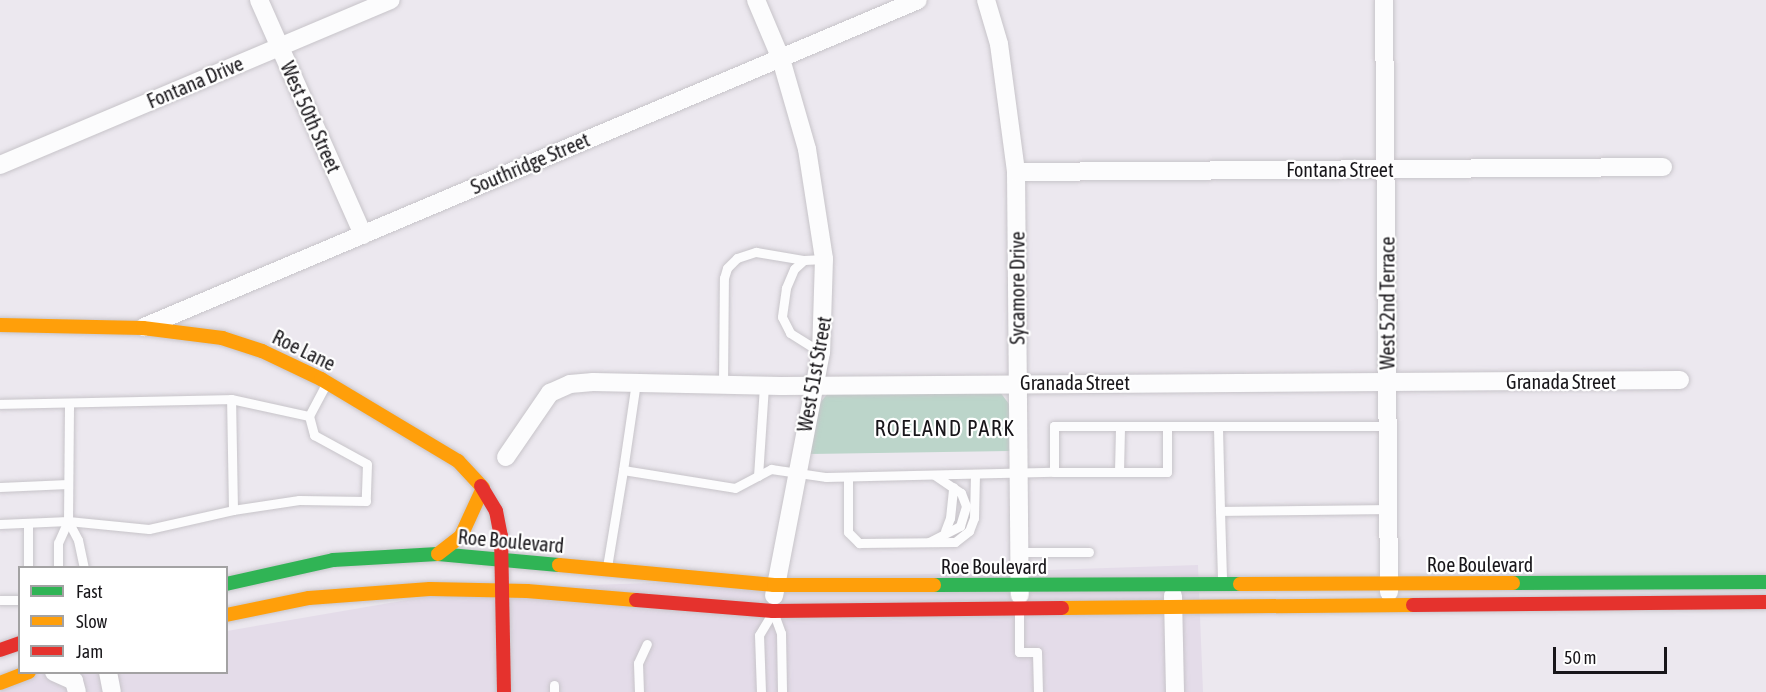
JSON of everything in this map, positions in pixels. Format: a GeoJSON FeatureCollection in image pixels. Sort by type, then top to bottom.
{"type":"FeatureCollection","features":[{"type":"Feature","properties":{"kind":"main road","name":"Roe Lane"},"geometry":{"type":"LineString","coordinates":[[0,325],[143,328],[222,338],[282,359],[327,382],[458,461],[483,488],[496,511],[502,561],[504,692]]}},
{"type":"Feature","properties":{"kind":"main road"},"geometry":{"type":"LineString","coordinates":[[438,554],[461,536],[483,488]]}},
{"type":"Feature","properties":{"kind":"main road","name":"Roe Boulevard"},"geometry":{"type":"LineString","coordinates":[[228,584],[333,560],[438,554],[774,585],[1173,586],[1766,582]]}},
{"type":"Feature","properties":{"kind":"main road","name":"Roe Boulevard"},"geometry":{"type":"LineString","coordinates":[[228,615],[309,598],[430,589],[502,591],[773,611],[1766,602]]}},
{"type":"Feature","properties":{"kind":"main road"},"geometry":{"type":"LineString","coordinates":[[0,650],[18,644]]}},
{"type":"Feature","properties":{"kind":"main road"},"geometry":{"type":"LineString","coordinates":[[0,683],[24,674]]}},
{"type":"Feature","properties":{"kind":"street","name":"West 50th Street"},"geometry":{"type":"LineString","coordinates":[[259,0],[363,235]]}},
{"type":"Feature","properties":{"kind":"street","name":"Fontana Drive"},"geometry":{"type":"LineString","coordinates":[[0,165],[391,0]]}},
{"type":"Feature","properties":{"kind":"street","name":"West 51st Street"},"geometry":{"type":"LineString","coordinates":[[756,0],[780,59],[807,149],[824,259],[821,352],[774,585],[773,611]]}},
{"type":"Feature","properties":{"kind":"street","name":"Southridge Street"},"geometry":{"type":"LineString","coordinates":[[143,328],[918,0]]}},
{"type":"Feature","properties":{"kind":"street","name":"Sycamore Drive"},"geometry":{"type":"LineString","coordinates":[[986,0],[1001,55],[1016,172],[1021,585],[1019,610]]}},
{"type":"Feature","properties":{"kind":"street","name":"West 52nd Terrace"},"geometry":{"type":"LineString","coordinates":[[1384,0],[1389,607]]}},
{"type":"Feature","properties":{"kind":"street","name":"Fontana Street"},"geometry":{"type":"LineString","coordinates":[[1016,172],[1663,167]]}},
{"type":"Feature","properties":{"kind":"street","name":"Granada Street"},"geometry":{"type":"LineString","coordinates":[[506,457],[550,393],[570,384],[636,382],[764,386],[1017,382],[1680,380]]}},
{"type":"Feature","properties":{"kind":"street"},"geometry":{"type":"LineString","coordinates":[[1173,586],[1175,692]]}},
{"type":"Feature","properties":{"kind":"street"},"geometry":{"type":"LineString","coordinates":[[58,674],[74,681],[77,692]]}},
{"type":"Feature","properties":{"kind":"street"},"geometry":{"type":"LineString","coordinates":[[108,674],[112,692]]}},
{"type":"Feature","properties":{"kind":"lane"},"geometry":{"type":"LineString","coordinates":[[723,384],[724,278],[727,268],[736,258],[756,252],[804,260],[824,259]]}},
{"type":"Feature","properties":{"kind":"lane"},"geometry":{"type":"LineString","coordinates":[[804,260],[794,269],[786,288],[782,316],[790,333],[821,352]]}},
{"type":"Feature","properties":{"kind":"lane"},"geometry":{"type":"LineString","coordinates":[[0,524],[68,521],[148,529],[233,510],[299,500],[366,501],[367,464],[314,435],[309,416],[327,382]]}},
{"type":"Feature","properties":{"kind":"lane"},"geometry":{"type":"LineString","coordinates":[[607,568],[636,382]]}},
{"type":"Feature","properties":{"kind":"lane"},"geometry":{"type":"LineString","coordinates":[[758,476],[764,386]]}},
{"type":"Feature","properties":{"kind":"lane"},"geometry":{"type":"LineString","coordinates":[[0,404],[231,399],[309,416]]}},
{"type":"Feature","properties":{"kind":"lane"},"geometry":{"type":"LineString","coordinates":[[231,399],[233,510]]}},
{"type":"Feature","properties":{"kind":"lane"},"geometry":{"type":"LineString","coordinates":[[58,566],[58,543],[68,521],[69,403]]}},
{"type":"Feature","properties":{"kind":"lane"},"geometry":{"type":"LineString","coordinates":[[1054,472],[1054,426],[1218,428],[1387,426]]}},
{"type":"Feature","properties":{"kind":"lane"},"geometry":{"type":"LineString","coordinates":[[1119,472],[1120,427]]}},
{"type":"Feature","properties":{"kind":"lane"},"geometry":{"type":"LineString","coordinates":[[623,470],[735,488],[771,469],[848,477],[1167,472],[1167,428]]}},
{"type":"Feature","properties":{"kind":"lane"},"geometry":{"type":"LineString","coordinates":[[1218,428],[1222,585]]}},
{"type":"Feature","properties":{"kind":"lane"},"geometry":{"type":"LineString","coordinates":[[848,477],[848,532],[859,543],[955,542],[969,531],[975,518],[975,474]]}},
{"type":"Feature","properties":{"kind":"lane"},"geometry":{"type":"LineString","coordinates":[[929,542],[964,521],[966,506],[953,487],[934,475]]}},
{"type":"Feature","properties":{"kind":"lane"},"geometry":{"type":"LineString","coordinates":[[0,488],[68,484]]}},
{"type":"Feature","properties":{"kind":"lane"},"geometry":{"type":"LineString","coordinates":[[945,531],[951,518],[953,487]]}},
{"type":"Feature","properties":{"kind":"lane"},"geometry":{"type":"LineString","coordinates":[[1220,511],[1388,509]]}},
{"type":"Feature","properties":{"kind":"lane"},"geometry":{"type":"LineString","coordinates":[[68,521],[78,540],[84,566]]}},
{"type":"Feature","properties":{"kind":"lane"},"geometry":{"type":"LineString","coordinates":[[28,523],[24,554],[28,566]]}},
{"type":"Feature","properties":{"kind":"lane"},"geometry":{"type":"LineString","coordinates":[[1020,552],[1089,552]]}},
{"type":"Feature","properties":{"kind":"lane"},"geometry":{"type":"LineString","coordinates":[[0,600],[18,600]]}},
{"type":"Feature","properties":{"kind":"lane","name":"Sycamore Drive"},"geometry":{"type":"LineString","coordinates":[[1019,610],[1019,652],[1037,652],[1038,692]]}},
{"type":"Feature","properties":{"kind":"lane"},"geometry":{"type":"LineString","coordinates":[[761,692],[759,635],[773,611]]}},
{"type":"Feature","properties":{"kind":"lane"},"geometry":{"type":"LineString","coordinates":[[773,611],[781,633],[782,692]]}},
{"type":"Feature","properties":{"kind":"lane"},"geometry":{"type":"LineString","coordinates":[[639,692],[638,663],[647,644]]}},
{"type":"Feature","properties":{"kind":"shaded area"},"geometry":{"type":"Polygon","coordinates":[[[1198,565],[1203,692],[0,692],[18,674],[228,674],[228,631],[471,589],[1198,565]]]}},
{"type":"Feature","properties":{"kind":"green space"},"geometry":{"type":"Polygon","coordinates":[[[1000,392],[1009,404],[1010,451],[810,454],[820,403],[828,393],[1000,392]]]}},
{"type":"Feature","properties":{"kind":"traffic: fast"},"geometry":{"type":"LineString","coordinates":[[228,584],[333,560],[438,554],[559,565]]}},
{"type":"Feature","properties":{"kind":"traffic: fast"},"geometry":{"type":"LineString","coordinates":[[1513,583],[1766,582]]}},
{"type":"Feature","properties":{"kind":"traffic: fast"},"geometry":{"type":"LineString","coordinates":[[934,585],[1240,584]]}},
{"type":"Feature","properties":{"kind":"traffic: slow"},"geometry":{"type":"LineString","coordinates":[[0,325],[143,328],[222,338],[262,351],[321,379],[458,461],[481,486]]}},
{"type":"Feature","properties":{"kind":"traffic: slow"},"geometry":{"type":"LineString","coordinates":[[438,554],[461,536],[483,488]]}},
{"type":"Feature","properties":{"kind":"traffic: slow"},"geometry":{"type":"LineString","coordinates":[[559,565],[774,585],[934,585]]}},
{"type":"Feature","properties":{"kind":"traffic: slow"},"geometry":{"type":"LineString","coordinates":[[1240,584],[1513,583]]}},
{"type":"Feature","properties":{"kind":"traffic: slow"},"geometry":{"type":"LineString","coordinates":[[228,615],[309,598],[430,589],[527,591],[636,600]]}},
{"type":"Feature","properties":{"kind":"traffic: slow"},"geometry":{"type":"LineString","coordinates":[[1062,608],[1413,605]]}},
{"type":"Feature","properties":{"kind":"traffic: slow"},"geometry":{"type":"LineString","coordinates":[[0,683],[24,674]]}},
{"type":"Feature","properties":{"kind":"traffic: jam"},"geometry":{"type":"LineString","coordinates":[[481,486],[496,511],[501,536],[504,692]]}},
{"type":"Feature","properties":{"kind":"traffic: jam"},"geometry":{"type":"LineString","coordinates":[[636,600],[773,611],[1062,608]]}},
{"type":"Feature","properties":{"kind":"traffic: jam"},"geometry":{"type":"LineString","coordinates":[[1413,605],[1766,602]]}},
{"type":"Feature","properties":{"kind":"traffic: jam"},"geometry":{"type":"LineString","coordinates":[[0,650],[18,644]]}},
{"type":"Feature","properties":{"kind":"district","name":"ROELAND PARK"},"geometry":{"type":"Point","coordinates":[945,429]}}]}
